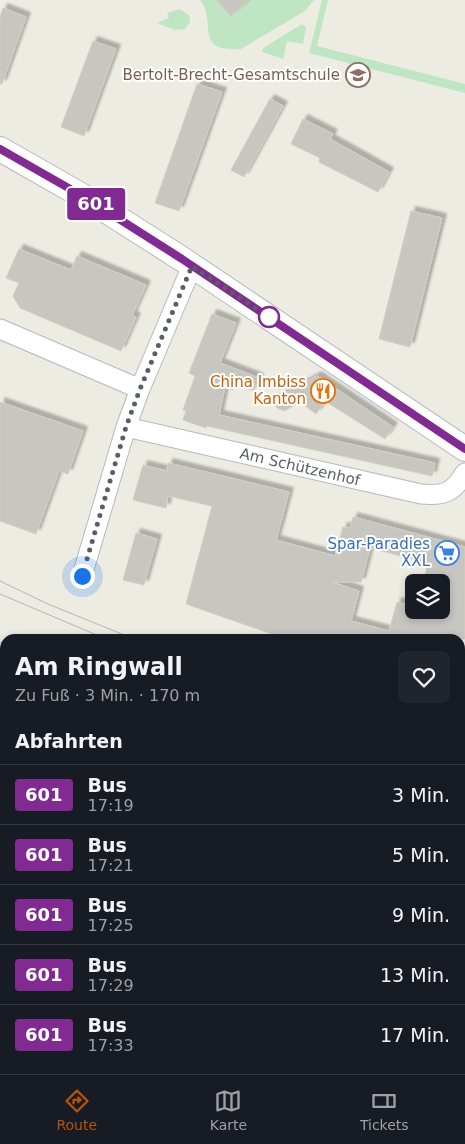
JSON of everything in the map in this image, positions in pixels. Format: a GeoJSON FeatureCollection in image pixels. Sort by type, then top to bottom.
{"type":"FeatureCollection","features":[{"type":"Feature","properties":{"kind":"street"},"geometry":{"type":"LineString","coordinates":[[0,149],[72,190],[192,266],[465,449]]}},
{"type":"Feature","properties":{"kind":"street"},"geometry":{"type":"LineString","coordinates":[[0,161],[72,190]]}},
{"type":"Feature","properties":{"kind":"street"},"geometry":{"type":"LineString","coordinates":[[82,576],[126,427],[192,266]]}},
{"type":"Feature","properties":{"kind":"street"},"geometry":{"type":"LineString","coordinates":[[0,329],[140,389]]}},
{"type":"Feature","properties":{"kind":"street","name":"Am Schützenhof"},"geometry":{"type":"LineString","coordinates":[[126,427],[421,494],[438,496],[449,492],[465,473]]}},
{"type":"Feature","properties":{"kind":"green space"},"geometry":{"type":"Polygon","coordinates":[[[200,0],[216,0],[231,16],[248,0],[314,0],[305,11],[241,49],[226,49],[216,46],[211,41],[205,9],[200,0]]]}},
{"type":"Feature","properties":{"kind":"green space"},"geometry":{"type":"Polygon","coordinates":[[[322,0],[328,0],[317,46],[465,84],[465,93],[309,53],[322,0]]]}},
{"type":"Feature","properties":{"kind":"green space"},"geometry":{"type":"Polygon","coordinates":[[[180,9],[190,16],[190,22],[185,29],[175,30],[157,23],[169,18],[167,13],[180,9]]]}},
{"type":"Feature","properties":{"kind":"green space"},"geometry":{"type":"Polygon","coordinates":[[[302,24],[306,27],[303,44],[287,41],[283,59],[262,52],[263,48],[302,24]]]}},
{"type":"Feature","properties":{"kind":"building"},"geometry":{"type":"Polygon","coordinates":[[[216,0],[248,0],[231,16],[216,0]]]}},
{"type":"Feature","properties":{"kind":"building"},"geometry":{"type":"Polygon","coordinates":[[[3,8],[26,17],[2,84],[0,84],[0,17],[3,8]]]}},
{"type":"Feature","properties":{"kind":"building"},"geometry":{"type":"Polygon","coordinates":[[[93,41],[116,49],[84,136],[61,127],[93,41]]]}},
{"type":"Feature","properties":{"kind":"building"},"geometry":{"type":"Polygon","coordinates":[[[197,84],[222,92],[179,211],[155,203],[197,84]]]}},
{"type":"Feature","properties":{"kind":"building"},"geometry":{"type":"Polygon","coordinates":[[[270,99],[283,106],[244,177],[231,170],[270,99]]]}},
{"type":"Feature","properties":{"kind":"building"},"geometry":{"type":"Polygon","coordinates":[[[303,119],[333,134],[330,139],[389,172],[378,192],[319,162],[320,158],[291,144],[303,119]]]}},
{"type":"Feature","properties":{"kind":"building"},"geometry":{"type":"Polygon","coordinates":[[[411,211],[442,218],[410,347],[379,339],[411,211]]]}},
{"type":"Feature","properties":{"kind":"building"},"geometry":{"type":"Polygon","coordinates":[[[19,249],[71,270],[77,256],[146,285],[132,316],[136,317],[121,351],[20,308],[13,296],[19,283],[6,278],[19,249]]]}},
{"type":"Feature","properties":{"kind":"building"},"geometry":{"type":"Polygon","coordinates":[[[212,314],[236,323],[220,363],[259,378],[254,391],[235,384],[233,390],[225,387],[219,415],[435,463],[432,476],[207,426],[206,428],[183,420],[186,411],[183,410],[195,376],[189,373],[212,314]]]}},
{"type":"Feature","properties":{"kind":"building"},"geometry":{"type":"Polygon","coordinates":[[[317,376],[393,427],[385,439],[325,401],[316,414],[300,402],[284,411],[277,408],[273,400],[317,376]]]}},
{"type":"Feature","properties":{"kind":"building"},"geometry":{"type":"Polygon","coordinates":[[[0,402],[83,431],[68,474],[59,471],[36,534],[0,521],[0,402]]]}},
{"type":"Feature","properties":{"kind":"building"},"geometry":{"type":"Polygon","coordinates":[[[168,463],[289,492],[276,540],[335,556],[343,527],[350,528],[353,517],[465,547],[465,634],[272,634],[186,604],[212,506],[168,496],[166,508],[133,500],[143,465],[167,471],[168,463]],[[370,548],[361,582],[332,582],[359,591],[351,621],[389,631],[397,602],[405,604],[405,619],[450,619],[450,574],[425,574],[428,563],[370,548]]]}},
{"type":"Feature","properties":{"kind":"building"},"geometry":{"type":"Polygon","coordinates":[[[136,533],[157,539],[144,585],[123,580],[136,533]]]}},
{"type":"Feature","properties":{"kind":"tram line"},"geometry":{"type":"LineString","coordinates":[[0,581],[48,604],[122,634]]}},
{"type":"Feature","properties":{"kind":"tram line"},"geometry":{"type":"LineString","coordinates":[[0,594],[94,634]]}},
{"type":"Feature","properties":{"kind":"bus line","name":"601"},"geometry":{"type":"LineString","coordinates":[[0,149],[128,224],[465,449]]}},
{"type":"Feature","properties":{"kind":"place","name":"Bertolt-Brecht-Gesamtschule"},"geometry":{"type":"Point","coordinates":[358,75]}},
{"type":"Feature","properties":{"kind":"place","name":"China Imbiss Kanton"},"geometry":{"type":"Point","coordinates":[323,391]}},
{"type":"Feature","properties":{"kind":"place","name":"Spar-Paradies XXL"},"geometry":{"type":"Point","coordinates":[447,553]}},
{"type":"Feature","properties":{"kind":"route"},"geometry":{"type":"LineString","coordinates":[[82,576],[126,427],[192,266],[269,317]]}}]}
